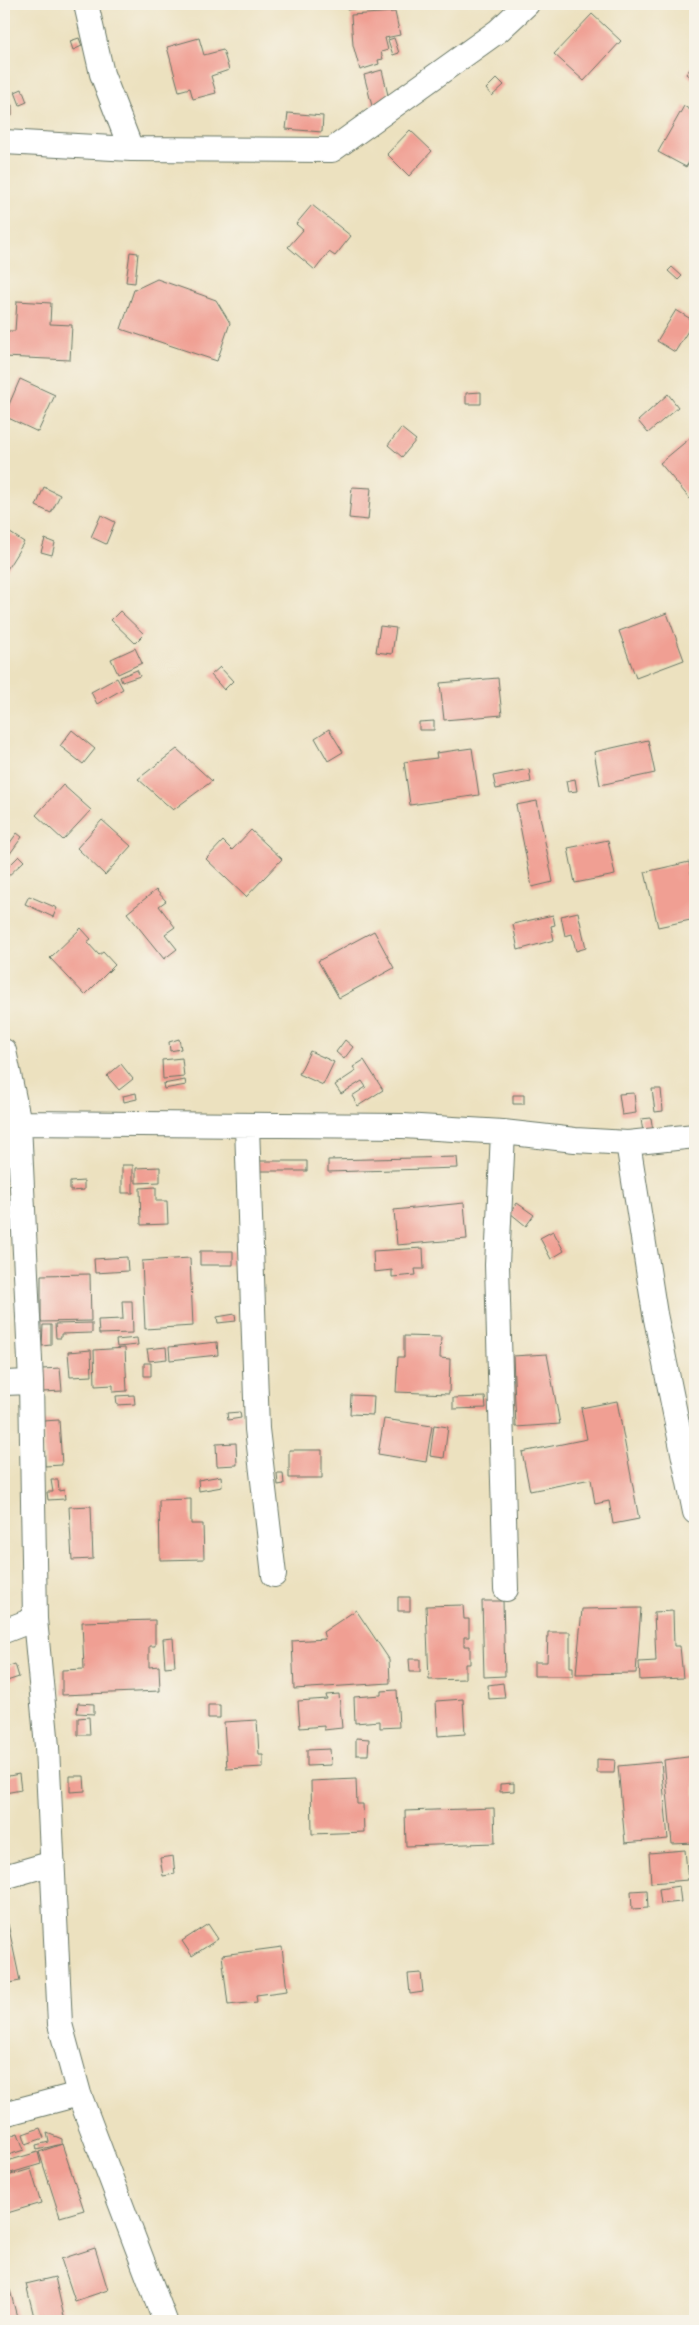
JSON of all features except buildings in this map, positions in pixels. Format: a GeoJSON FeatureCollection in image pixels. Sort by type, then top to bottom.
{"type":"FeatureCollection","features":[{"type":"Feature","properties":{"kind":"street"},"geometry":{"type":"LineString","coordinates":[[86,4],[102,74],[131,149]]}},
{"type":"Feature","properties":{"kind":"street"},"geometry":{"type":"LineString","coordinates":[[4,142],[131,149],[332,150],[498,31],[527,4]]}},
{"type":"Feature","properties":{"kind":"street"},"geometry":{"type":"LineString","coordinates":[[4,1051],[31,1382],[15,1626],[47,1747],[54,1863],[60,2024],[79,2094],[165,2321]]}},
{"type":"Feature","properties":{"kind":"street"},"geometry":{"type":"LineString","coordinates":[[11,1125],[403,1126],[503,1132],[575,1140],[628,1143],[695,1136]]}},
{"type":"Feature","properties":{"kind":"street"},"geometry":{"type":"LineString","coordinates":[[247,1126],[258,1429],[274,1575]]}},
{"type":"Feature","properties":{"kind":"street"},"geometry":{"type":"LineString","coordinates":[[503,1132],[497,1264],[506,1589]]}},
{"type":"Feature","properties":{"kind":"street"},"geometry":{"type":"LineString","coordinates":[[628,1143],[655,1314],[695,1512]]}},
{"type":"Feature","properties":{"kind":"street"},"geometry":{"type":"LineString","coordinates":[[4,1383],[31,1382]]}},
{"type":"Feature","properties":{"kind":"street"},"geometry":{"type":"LineString","coordinates":[[4,1877],[54,1863]]}},
{"type":"Feature","properties":{"kind":"street"},"geometry":{"type":"LineString","coordinates":[[4,2114],[79,2094]]}}]}
